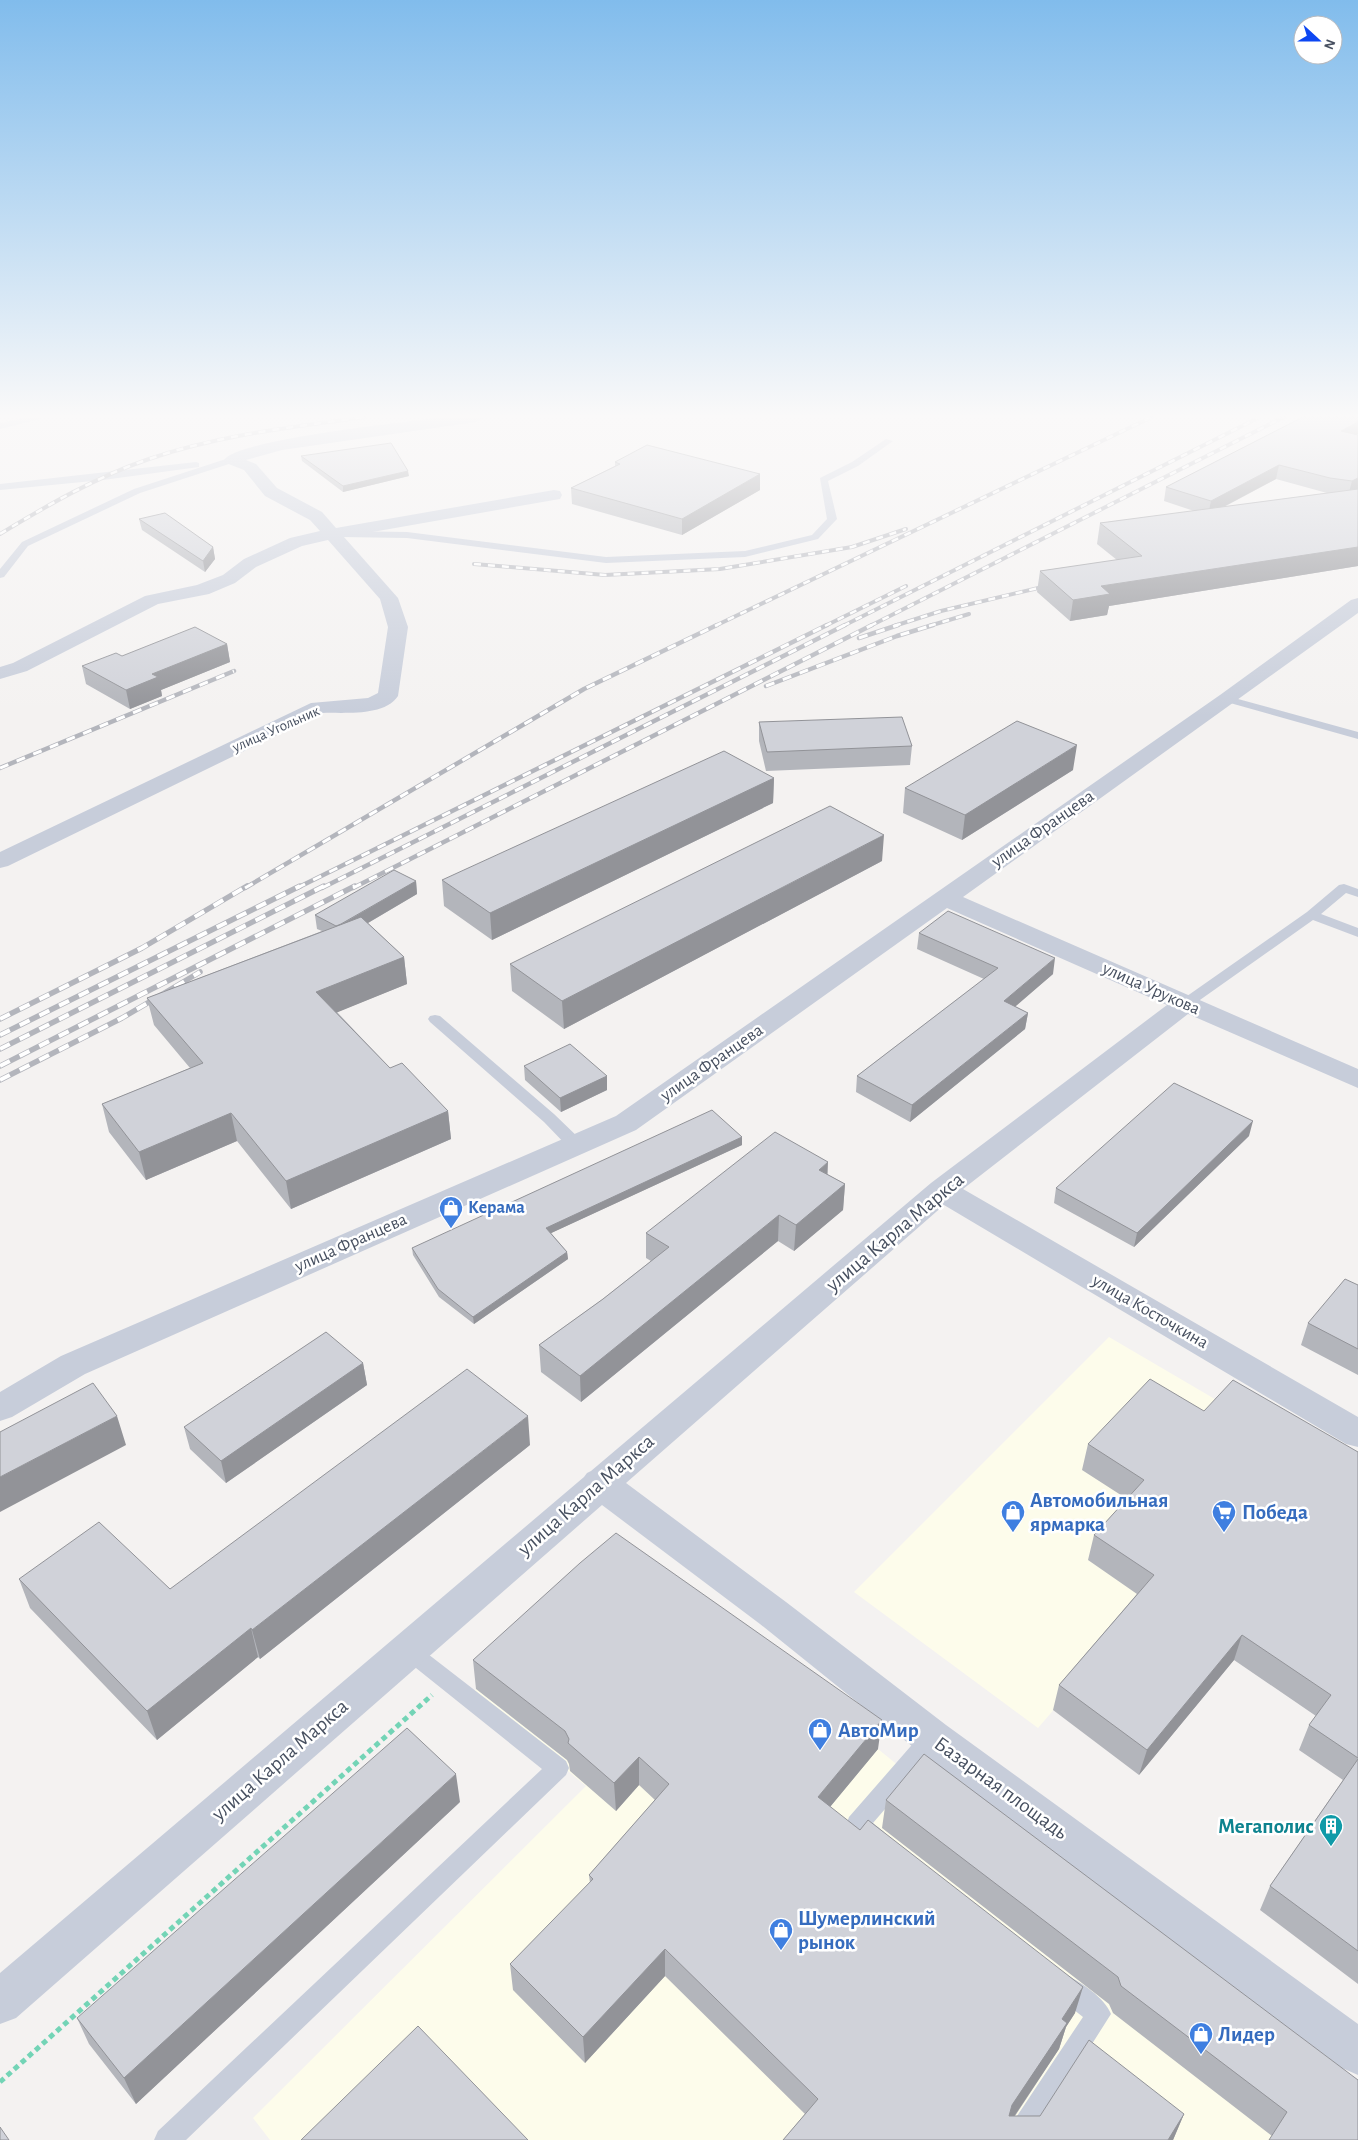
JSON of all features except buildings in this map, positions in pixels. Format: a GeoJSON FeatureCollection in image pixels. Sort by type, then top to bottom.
{"type":"FeatureCollection","features":[{"type":"Feature","properties":{"kind":"street"},"geometry":{"type":"LineString","coordinates":[[317,517],[330,534]]}},
{"type":"Feature","properties":{"kind":"street"},"geometry":{"type":"LineString","coordinates":[[0,673],[20,667],[152,600],[202,590],[229,579],[250,563],[296,542],[330,534],[428,517]]}},
{"type":"Feature","properties":{"kind":"street","name":"улица Угольник"},"geometry":{"type":"LineString","coordinates":[[0,861],[318,707],[372,704],[388,696],[398,627],[389,598],[330,534]]}},
{"type":"Feature","properties":{"kind":"street","name":"улица Францева"},"geometry":{"type":"LineString","coordinates":[[0,1408],[73,1365],[626,1123],[1227,699],[1358,604]]}},
{"type":"Feature","properties":{"kind":"street","name":"улица Урукова"},"geometry":{"type":"LineString","coordinates":[[945,898],[1358,1079]]}},
{"type":"Feature","properties":{"kind":"street","name":"улица Карла Маркса"},"geometry":{"type":"LineString","coordinates":[[0,2002],[599,1483],[942,1190],[1185,1004]]}},
{"type":"Feature","properties":{"kind":"street","name":"улица Косточкина"},"geometry":{"type":"LineString","coordinates":[[942,1190],[1358,1434]]}},
{"type":"Feature","properties":{"kind":"street","name":"Базарная площадь"},"geometry":{"type":"LineString","coordinates":[[599,1483],[773,1613],[932,1738],[1358,2052]]}},
{"type":"Feature","properties":{"kind":"lane"},"geometry":{"type":"LineString","coordinates":[[0,575],[25,544],[82,517]]}},
{"type":"Feature","properties":{"kind":"lane"},"geometry":{"type":"LineString","coordinates":[[330,534],[407,535],[606,560],[745,554],[814,537],[832,519],[832,517]]}},
{"type":"Feature","properties":{"kind":"lane"},"geometry":{"type":"LineString","coordinates":[[1227,699],[1358,736]]}},
{"type":"Feature","properties":{"kind":"lane"},"geometry":{"type":"LineString","coordinates":[[1185,1004],[1312,915],[1344,888],[1358,893]]}},
{"type":"Feature","properties":{"kind":"lane"},"geometry":{"type":"LineString","coordinates":[[1312,915],[1358,934]]}},
{"type":"Feature","properties":{"kind":"lane"},"geometry":{"type":"LineString","coordinates":[[435,1019],[549,1118],[576,1145]]}},
{"type":"Feature","properties":{"kind":"lane"},"geometry":{"type":"LineString","coordinates":[[167,2140],[558,1768],[408,1650]]}},
{"type":"Feature","properties":{"kind":"lane"},"geometry":{"type":"LineString","coordinates":[[896,1855],[857,1824],[932,1738]]}},
{"type":"Feature","properties":{"kind":"lane"},"geometry":{"type":"LineString","coordinates":[[1016,2140],[1099,2014],[1044,1971]]}},
{"type":"Feature","properties":{"kind":"path"},"geometry":{"type":"LineString","coordinates":[[0,2082],[448,1681]]}},
{"type":"Feature","properties":{"kind":"shaded area","name":"Автомобильная ярмарка"},"geometry":{"type":"Polygon","coordinates":[[[1109,1337],[1225,1405],[1147,1601],[1038,1728],[854,1592],[1109,1337]]]}},
{"type":"Feature","properties":{"kind":"shaded area","name":"Шумерлинский рынок"},"geometry":{"type":"Polygon","coordinates":[[[553,1618],[878,1749],[1358,2140],[270,2140],[253,2118],[586,1786],[473,1692],[553,1618]]]}},
{"type":"Feature","properties":{"kind":"railway"},"geometry":{"type":"LineString","coordinates":[[0,534],[29,517]]}},
{"type":"Feature","properties":{"kind":"railway"},"geometry":{"type":"LineString","coordinates":[[715,626],[943,517]]}},
{"type":"Feature","properties":{"kind":"railway"},"geometry":{"type":"LineString","coordinates":[[843,626],[1061,517]]}},
{"type":"Feature","properties":{"kind":"railway"},"geometry":{"type":"LineString","coordinates":[[870,626],[1086,517]]}},
{"type":"Feature","properties":{"kind":"railway"},"geometry":{"type":"LineString","coordinates":[[474,564],[605,575],[720,569],[852,547],[906,529]]}},
{"type":"Feature","properties":{"kind":"railway"},"geometry":{"type":"LineString","coordinates":[[894,626],[941,611],[1051,585]]}},
{"type":"Feature","properties":{"kind":"railway"},"geometry":{"type":"LineString","coordinates":[[825,626],[906,586]]}},
{"type":"Feature","properties":{"kind":"railway"},"geometry":{"type":"LineString","coordinates":[[929,626],[969,614]]}},
{"type":"Feature","properties":{"kind":"railway"},"geometry":{"type":"LineString","coordinates":[[245,888],[584,689],[717,625]]}},
{"type":"Feature","properties":{"kind":"railway"},"geometry":{"type":"LineString","coordinates":[[297,888],[827,625]]}},
{"type":"Feature","properties":{"kind":"railway"},"geometry":{"type":"LineString","coordinates":[[322,888],[845,625]]}},
{"type":"Feature","properties":{"kind":"railway"},"geometry":{"type":"LineString","coordinates":[[353,888],[872,625]]}},
{"type":"Feature","properties":{"kind":"railway"},"geometry":{"type":"LineString","coordinates":[[859,638],[898,625]]}},
{"type":"Feature","properties":{"kind":"railway"},"geometry":{"type":"LineString","coordinates":[[766,686],[897,636],[933,625]]}},
{"type":"Feature","properties":{"kind":"railway"},"geometry":{"type":"LineString","coordinates":[[0,768],[234,671]]}},
{"type":"Feature","properties":{"kind":"railway"},"geometry":{"type":"LineString","coordinates":[[0,1019],[142,948],[247,886]]}},
{"type":"Feature","properties":{"kind":"railway"},"geometry":{"type":"LineString","coordinates":[[0,1035],[300,886]]}},
{"type":"Feature","properties":{"kind":"railway"},"geometry":{"type":"LineString","coordinates":[[0,1049],[324,886]]}},
{"type":"Feature","properties":{"kind":"railway"},"geometry":{"type":"LineString","coordinates":[[0,1066],[355,886]]}},
{"type":"Feature","properties":{"kind":"railway"},"geometry":{"type":"LineString","coordinates":[[0,1080],[122,1018],[200,972]]}},
{"type":"Feature","properties":{"kind":"place","name":"Керама"},"geometry":{"type":"Point","coordinates":[451,1229]}},
{"type":"Feature","properties":{"kind":"place","name":"Автомобильная ярмарка"},"geometry":{"type":"Point","coordinates":[1013,1533]}},
{"type":"Feature","properties":{"kind":"place","name":"Победа"},"geometry":{"type":"Point","coordinates":[1224,1533]}},
{"type":"Feature","properties":{"kind":"place","name":"АвтоМир"},"geometry":{"type":"Point","coordinates":[820,1751]}},
{"type":"Feature","properties":{"kind":"place","name":"Мегаполис"},"geometry":{"type":"Point","coordinates":[1331,1847]}},
{"type":"Feature","properties":{"kind":"place","name":"Шумерлинский рынок"},"geometry":{"type":"Point","coordinates":[781,1951]}},
{"type":"Feature","properties":{"kind":"place","name":"Лидер"},"geometry":{"type":"Point","coordinates":[1201,2055]}}]}
